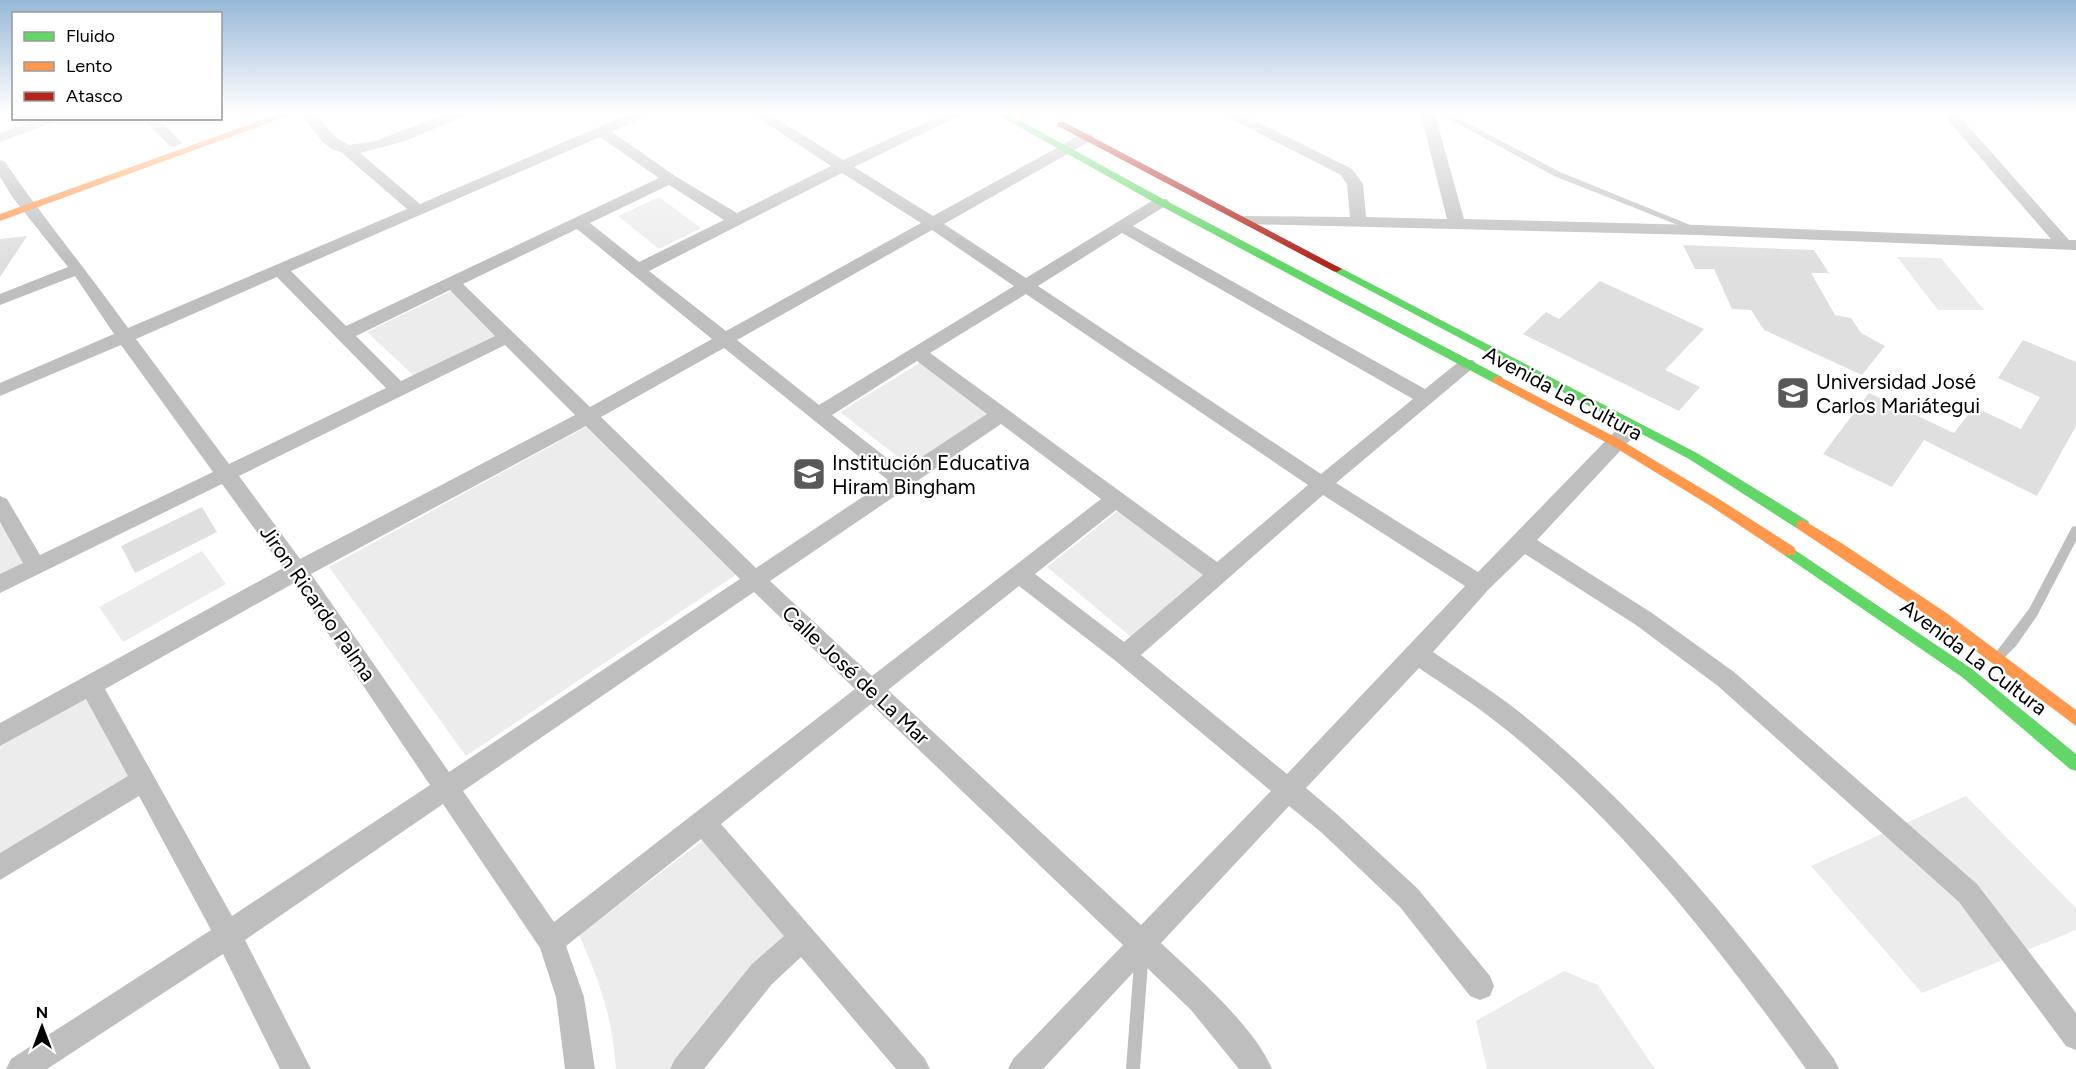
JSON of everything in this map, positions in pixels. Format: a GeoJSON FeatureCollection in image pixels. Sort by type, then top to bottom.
{"type":"FeatureCollection","features":[{"type":"Feature","properties":{"kind":"street"},"geometry":{"type":"LineString","coordinates":[[0,218],[16,204],[128,161]]}},
{"type":"Feature","properties":{"kind":"street"},"geometry":{"type":"LineString","coordinates":[[16,204],[146,161]]}},
{"type":"Feature","properties":{"kind":"street"},"geometry":{"type":"LineString","coordinates":[[360,161],[419,211]]}},
{"type":"Feature","properties":{"kind":"street"},"geometry":{"type":"LineString","coordinates":[[0,390],[535,161]]}},
{"type":"Feature","properties":{"kind":"street"},"geometry":{"type":"LineString","coordinates":[[644,161],[738,221]]}},
{"type":"Feature","properties":{"kind":"street"},"geometry":{"type":"LineString","coordinates":[[832,161],[933,223],[1322,484],[1479,584]]}},
{"type":"Feature","properties":{"kind":"street"},"geometry":{"type":"LineString","coordinates":[[637,270],[854,161]]}},
{"type":"Feature","properties":{"kind":"street"},"geometry":{"type":"LineString","coordinates":[[0,735],[297,571],[586,417],[1044,161]]}},
{"type":"Feature","properties":{"kind":"street","name":"Avenida La Cultura"},"geometry":{"type":"LineString","coordinates":[[1087,161],[1615,442],[2076,719]]}},
{"type":"Feature","properties":{"kind":"street","name":"Avenida La Cultura"},"geometry":{"type":"LineString","coordinates":[[1133,161],[1635,424],[1775,505],[1953,623],[1983,665],[2076,765]]}},
{"type":"Feature","properties":{"kind":"street"},"geometry":{"type":"LineString","coordinates":[[1324,161],[1347,172],[1355,184],[1358,222]]}},
{"type":"Feature","properties":{"kind":"street"},"geometry":{"type":"LineString","coordinates":[[1440,161],[1457,225]]}},
{"type":"Feature","properties":{"kind":"street"},"geometry":{"type":"LineString","coordinates":[[1993,161],[2070,244]]}},
{"type":"Feature","properties":{"kind":"street","name":"Jiron Ricardo Palma"},"geometry":{"type":"LineString","coordinates":[[0,165],[16,204],[78,269],[125,337],[227,474],[297,571],[550,941],[570,997],[580,1069]]}},
{"type":"Feature","properties":{"kind":"street"},"geometry":{"type":"LineString","coordinates":[[344,334],[670,179]]}},
{"type":"Feature","properties":{"kind":"street"},"geometry":{"type":"LineString","coordinates":[[819,414],[1161,202]]}},
{"type":"Feature","properties":{"kind":"street"},"geometry":{"type":"LineString","coordinates":[[1246,219],[1698,230],[2070,244]]}},
{"type":"Feature","properties":{"kind":"street"},"geometry":{"type":"LineString","coordinates":[[579,223],[902,481]]}},
{"type":"Feature","properties":{"kind":"street"},"geometry":{"type":"LineString","coordinates":[[1122,227],[1426,398]]}},
{"type":"Feature","properties":{"kind":"street"},"geometry":{"type":"LineString","coordinates":[[0,300],[78,269]]}},
{"type":"Feature","properties":{"kind":"street"},"geometry":{"type":"LineString","coordinates":[[280,270],[399,390]]}},
{"type":"Feature","properties":{"kind":"street","name":"Calle José de La Mar"},"geometry":{"type":"LineString","coordinates":[[452,283],[586,417],[755,580],[1201,1000],[1257,1069]]}},
{"type":"Feature","properties":{"kind":"street"},"geometry":{"type":"LineString","coordinates":[[0,584],[507,337]]}},
{"type":"Feature","properties":{"kind":"street"},"geometry":{"type":"LineString","coordinates":[[918,353],[1219,575]]}},
{"type":"Feature","properties":{"kind":"street"},"geometry":{"type":"LineString","coordinates":[[1125,655],[1322,484],[1467,364]]}},
{"type":"Feature","properties":{"kind":"street"},"geometry":{"type":"LineString","coordinates":[[21,1069],[228,935],[1001,414]]}},
{"type":"Feature","properties":{"kind":"street"},"geometry":{"type":"LineString","coordinates":[[1023,1069],[1417,654],[1479,584],[1523,542],[1615,442],[1635,424]]}},
{"type":"Feature","properties":{"kind":"street"},"geometry":{"type":"LineString","coordinates":[[550,941],[1115,499]]}},
{"type":"Feature","properties":{"kind":"street"},"geometry":{"type":"LineString","coordinates":[[0,504],[36,567]]}},
{"type":"Feature","properties":{"kind":"street"},"geometry":{"type":"LineString","coordinates":[[1523,542],[1644,619],[1726,679],[1968,893],[2076,1036]]}},
{"type":"Feature","properties":{"kind":"street"},"geometry":{"type":"LineString","coordinates":[[1019,574],[1125,655],[1289,789],[1409,898],[1480,986]]}},
{"type":"Feature","properties":{"kind":"street"},"geometry":{"type":"LineString","coordinates":[[1417,654],[1524,729],[1616,815],[1671,872],[1719,928],[1824,1069]]}},
{"type":"Feature","properties":{"kind":"street"},"geometry":{"type":"LineString","coordinates":[[91,685],[228,935],[296,1069]]}},
{"type":"Feature","properties":{"kind":"street"},"geometry":{"type":"LineString","coordinates":[[0,867],[142,781]]}},
{"type":"Feature","properties":{"kind":"street"},"geometry":{"type":"LineString","coordinates":[[703,822],[915,1069]]}},
{"type":"Feature","properties":{"kind":"street"},"geometry":{"type":"LineString","coordinates":[[685,1069],[762,974],[803,937]]}},
{"type":"Feature","properties":{"kind":"lane"},"geometry":{"type":"LineString","coordinates":[[1532,161],[1557,174],[1698,230]]}},
{"type":"Feature","properties":{"kind":"lane"},"geometry":{"type":"LineString","coordinates":[[1983,665],[2013,642],[2052,580],[2076,530]]}},
{"type":"Feature","properties":{"kind":"lane"},"geometry":{"type":"LineString","coordinates":[[1133,1069],[1142,944]]}},
{"type":"Feature","properties":{"kind":"shaded area"},"geometry":{"type":"Polygon","coordinates":[[[659,197],[701,228],[659,249],[618,216],[659,197]]]}},
{"type":"Feature","properties":{"kind":"shaded area"},"geometry":{"type":"Polygon","coordinates":[[[1897,257],[1941,258],[1984,310],[1938,310],[1897,257]]]}},
{"type":"Feature","properties":{"kind":"shaded area"},"geometry":{"type":"Polygon","coordinates":[[[457,288],[502,332],[414,376],[367,332],[457,288]]]}},
{"type":"Feature","properties":{"kind":"shaded area"},"geometry":{"type":"Polygon","coordinates":[[[926,359],[995,411],[911,467],[840,412],[926,359]]]}},
{"type":"Feature","properties":{"kind":"shaded area"},"geometry":{"type":"Polygon","coordinates":[[[591,424],[740,572],[466,756],[329,567],[591,424]]]}},
{"type":"Feature","properties":{"kind":"shaded area"},"geometry":{"type":"Polygon","coordinates":[[[1124,506],[1213,570],[1131,637],[1047,567],[1124,506]]]}},
{"type":"Feature","properties":{"kind":"shaded area"},"geometry":{"type":"Polygon","coordinates":[[[0,512],[29,563],[0,577],[0,512]]]}},
{"type":"Feature","properties":{"kind":"shaded area"},"geometry":{"type":"Polygon","coordinates":[[[202,551],[226,584],[123,642],[99,607],[202,551]]]}},
{"type":"Feature","properties":{"kind":"shaded area"},"geometry":{"type":"Polygon","coordinates":[[[94,694],[138,776],[0,855],[0,746],[94,694]]]}},
{"type":"Feature","properties":{"kind":"shaded area"},"geometry":{"type":"Polygon","coordinates":[[[1966,796],[2076,908],[2076,930],[1922,993],[1811,866],[1966,796]]]}},
{"type":"Feature","properties":{"kind":"shaded area"},"geometry":{"type":"Polygon","coordinates":[[[714,832],[797,932],[680,1055],[670,1069],[616,1069],[612,1034],[604,1000],[579,935],[714,832]]]}},
{"type":"Feature","properties":{"kind":"shaded area"},"geometry":{"type":"Polygon","coordinates":[[[1564,971],[1598,985],[1655,1069],[1487,1069],[1476,1021],[1564,971]]]}},
{"type":"Feature","properties":{"kind":"building"},"geometry":{"type":"Polygon","coordinates":[[[27,236],[0,277],[0,239],[27,236]]]}},
{"type":"Feature","properties":{"kind":"building"},"geometry":{"type":"Polygon","coordinates":[[[1683,245],[1814,250],[1829,273],[1811,273],[1835,315],[1851,318],[1861,333],[1885,346],[1862,375],[1764,330],[1751,310],[1732,309],[1714,269],[1695,269],[1683,245]]]}},
{"type":"Feature","properties":{"kind":"building"},"geometry":{"type":"Polygon","coordinates":[[[1600,281],[1704,329],[1665,370],[1700,387],[1679,411],[1523,334],[1546,312],[1559,319],[1600,281]]]}},
{"type":"Feature","properties":{"kind":"building"},"geometry":{"type":"Polygon","coordinates":[[[2023,340],[2076,362],[2076,426],[2037,496],[1924,440],[1892,487],[1823,454],[1869,393],[1954,433],[1974,407],[2021,429],[2040,397],[1998,378],[2023,340]]]}},
{"type":"Feature","properties":{"kind":"building"},"geometry":{"type":"Polygon","coordinates":[[[202,507],[217,532],[135,573],[121,546],[202,507]]]}},
{"type":"Feature","properties":{"kind":"traffic: fast"},"geometry":{"type":"LineString","coordinates":[[1086,161],[1498,380]]}},
{"type":"Feature","properties":{"kind":"traffic: fast"},"geometry":{"type":"LineString","coordinates":[[1337,269],[1693,456],[1803,525]]}},
{"type":"Feature","properties":{"kind":"traffic: fast"},"geometry":{"type":"LineString","coordinates":[[1789,551],[1967,673],[2076,764]]}},
{"type":"Feature","properties":{"kind":"traffic: slow"},"geometry":{"type":"LineString","coordinates":[[0,218],[158,161]]}},
{"type":"Feature","properties":{"kind":"traffic: slow"},"geometry":{"type":"LineString","coordinates":[[1498,380],[1615,442],[1789,551]]}},
{"type":"Feature","properties":{"kind":"traffic: slow"},"geometry":{"type":"LineString","coordinates":[[1803,525],[1942,618],[2076,719]]}},
{"type":"Feature","properties":{"kind":"traffic: jam"},"geometry":{"type":"LineString","coordinates":[[1131,161],[1337,269]]}},
{"type":"Feature","properties":{"kind":"place","name":"Universidad José Carlos Mariátegui"},"geometry":{"type":"Point","coordinates":[1793,393]}},
{"type":"Feature","properties":{"kind":"place","name":"Institución Educativa Hiram Bingham"},"geometry":{"type":"Point","coordinates":[809,474]}}]}
